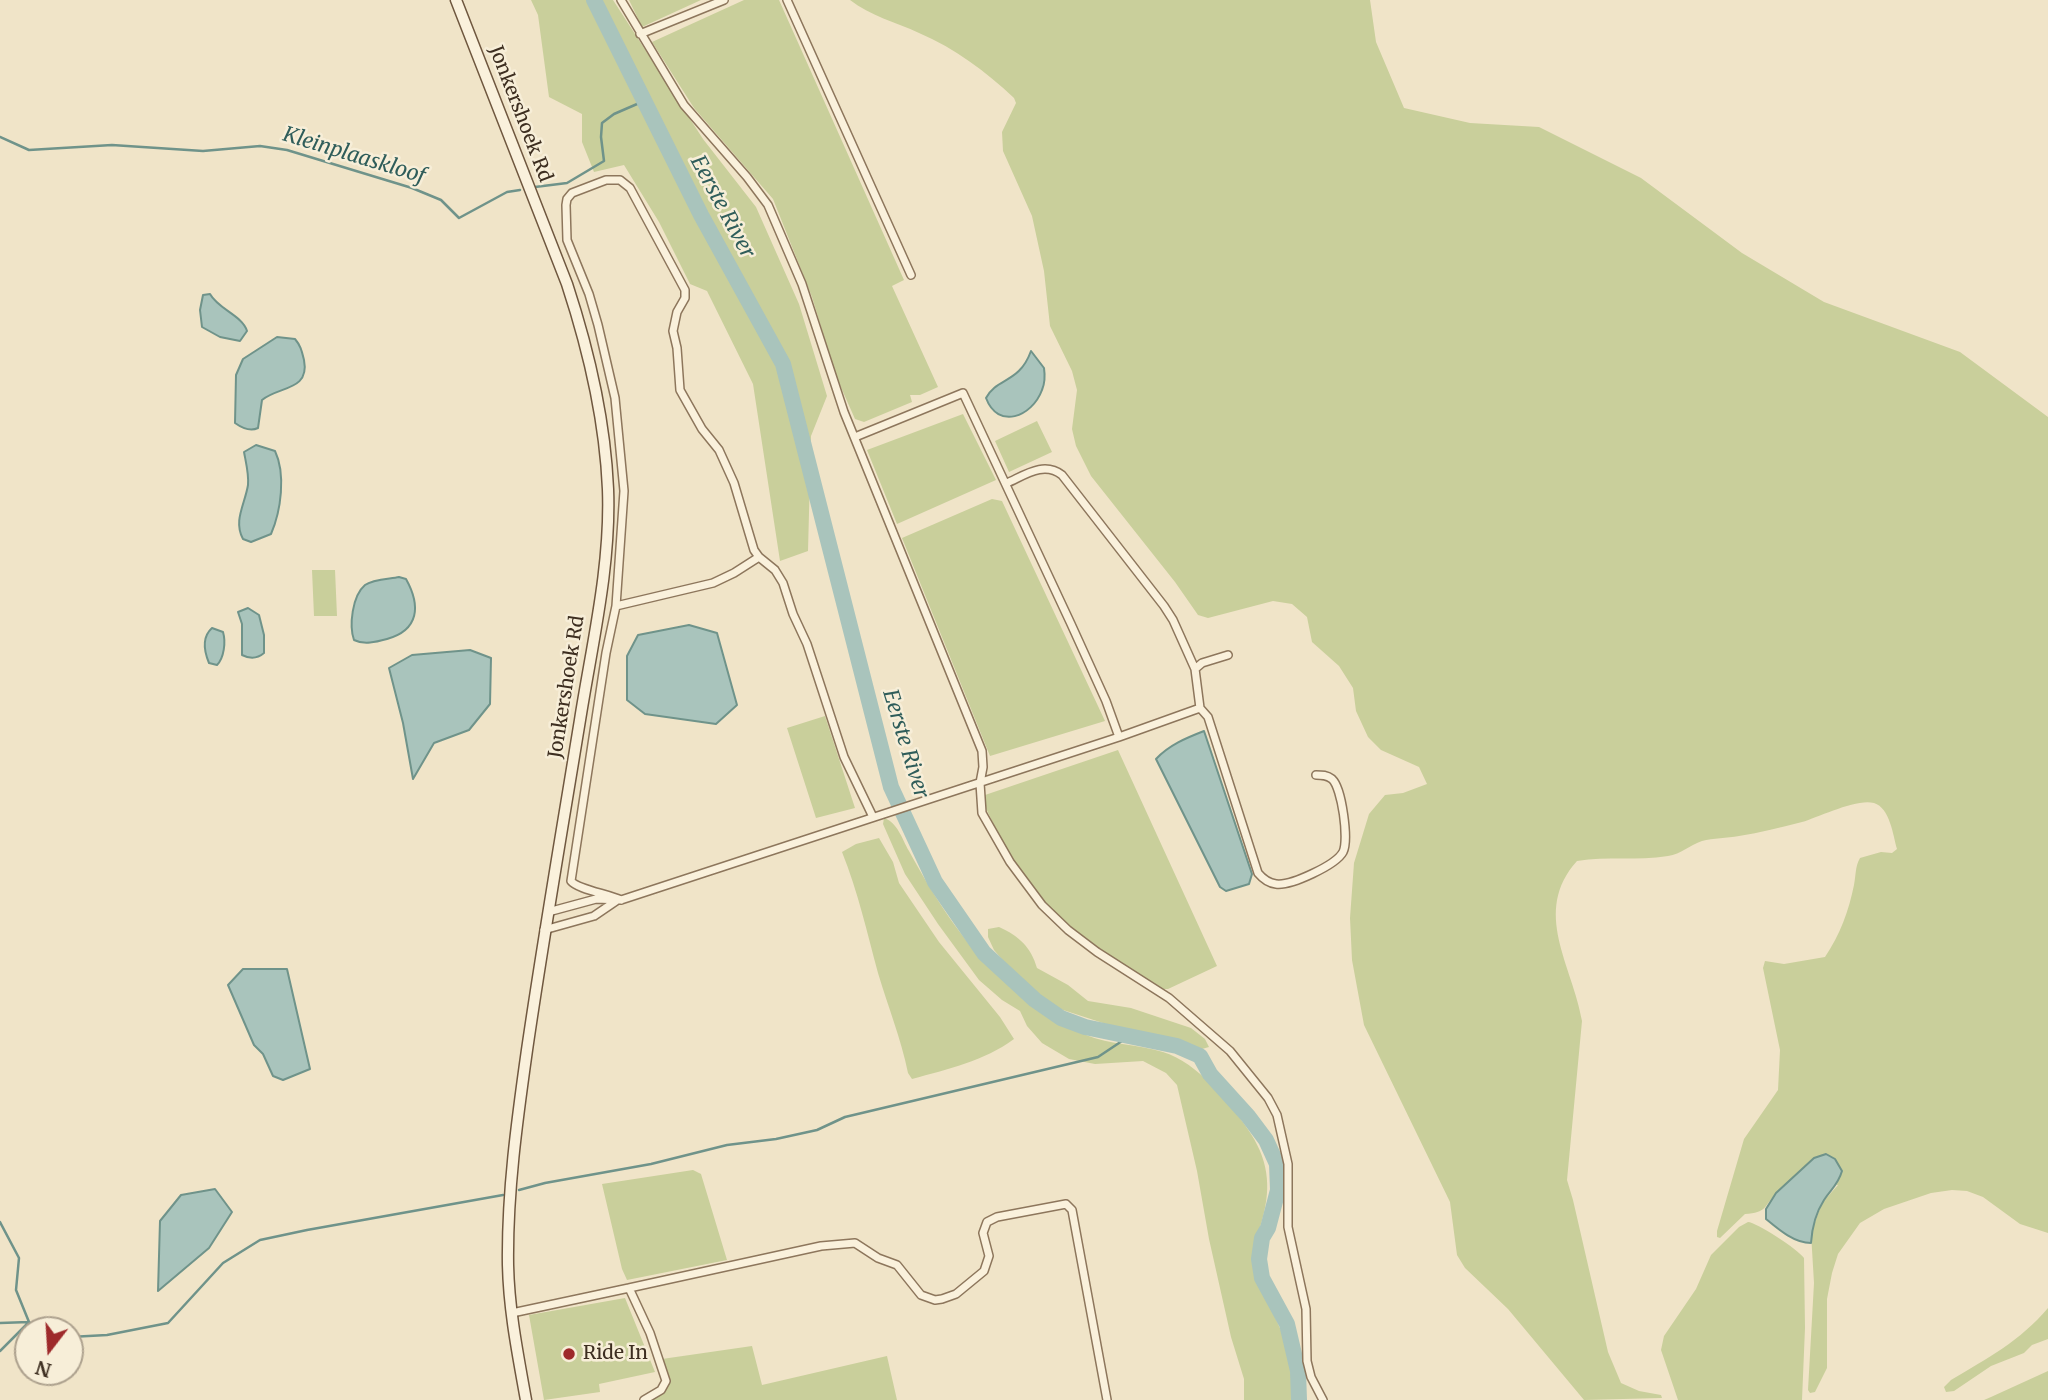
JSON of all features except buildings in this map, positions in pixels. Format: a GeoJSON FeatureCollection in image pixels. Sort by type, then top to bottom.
{"type":"FeatureCollection","features":[{"type":"Feature","properties":{"kind":"street","name":"Jonkershoek Rd"},"geometry":{"type":"LineString","coordinates":[[456,0],[579,320],[597,392],[604,436],[608,492],[606,548],[544,930],[517,1121],[508,1265],[512,1312],[526,1400]]}},
{"type":"Feature","properties":{"kind":"street"},"geometry":{"type":"LineString","coordinates":[[621,0],[684,105],[768,205],[802,284],[830,376],[982,751],[980,806],[1010,862],[1042,905],[1068,930],[1179,1006],[1230,1051],[1268,1098],[1277,1115],[1288,1164],[1288,1227],[1306,1309],[1307,1361],[1311,1377],[1323,1400]]}},
{"type":"Feature","properties":{"kind":"street"},"geometry":{"type":"LineString","coordinates":[[640,34],[724,0]]}},
{"type":"Feature","properties":{"kind":"street"},"geometry":{"type":"LineString","coordinates":[[787,0],[911,275]]}},
{"type":"Feature","properties":{"kind":"street"},"geometry":{"type":"LineString","coordinates":[[618,901],[606,893],[577,887],[571,881],[606,653],[616,606],[624,491],[619,424],[598,325],[566,234],[567,199],[572,193],[592,184],[614,179],[630,188],[682,281],[685,298],[677,312],[673,331],[680,390],[702,429],[719,450],[734,483],[759,557],[775,570],[783,583],[807,644],[844,757],[873,817]]}},
{"type":"Feature","properties":{"kind":"street"},"geometry":{"type":"LineString","coordinates":[[855,437],[963,394],[1007,483],[1106,701],[1119,737]]}},
{"type":"Feature","properties":{"kind":"street"},"geometry":{"type":"LineString","coordinates":[[1007,483],[1040,468],[1052,469],[1062,475],[1164,606],[1195,669],[1200,708],[1208,718],[1258,873],[1271,883],[1283,884],[1330,865],[1340,856],[1345,846],[1346,835],[1335,783],[1328,776],[1316,775]]}},
{"type":"Feature","properties":{"kind":"street"},"geometry":{"type":"LineString","coordinates":[[616,606],[713,583],[759,557]]}},
{"type":"Feature","properties":{"kind":"street"},"geometry":{"type":"LineString","coordinates":[[1195,669],[1202,663],[1228,655]]}},
{"type":"Feature","properties":{"kind":"street"},"geometry":{"type":"LineString","coordinates":[[544,930],[594,916],[618,901],[1200,708]]}},
{"type":"Feature","properties":{"kind":"street"},"geometry":{"type":"LineString","coordinates":[[548,912],[596,899],[618,901]]}},
{"type":"Feature","properties":{"kind":"street"},"geometry":{"type":"LineString","coordinates":[[512,1312],[821,1246],[850,1243],[897,1265],[921,1295],[934,1300],[942,1299],[956,1294],[984,1271],[989,1256],[984,1233],[987,1222],[997,1217],[1066,1204],[1072,1210],[1107,1400]]}},
{"type":"Feature","properties":{"kind":"street"},"geometry":{"type":"LineString","coordinates":[[629,1288],[665,1377],[665,1385],[644,1400]]}},
{"type":"Feature","properties":{"kind":"green space"},"geometry":{"type":"Polygon","coordinates":[[[531,0],[613,0],[703,139],[756,207],[799,304],[827,396],[811,436],[808,551],[780,561],[753,384],[707,291],[690,284],[659,222],[624,165],[594,172],[582,142],[582,114],[549,97],[538,15],[531,0]]]}},
{"type":"Feature","properties":{"kind":"green space"},"geometry":{"type":"Polygon","coordinates":[[[629,0],[701,0],[642,27],[629,0]]]}},
{"type":"Feature","properties":{"kind":"green space"},"geometry":{"type":"Polygon","coordinates":[[[744,0],[779,0],[904,280],[892,286],[938,387],[920,395],[910,395],[912,402],[864,422],[855,419],[836,376],[812,297],[773,199],[694,108],[652,42],[744,0]]]}},
{"type":"Feature","properties":{"kind":"green space"},"geometry":{"type":"Polygon","coordinates":[[[850,0],[1370,0],[1376,42],[1404,108],[1470,123],[1539,127],[1641,178],[1742,253],[1824,302],[1960,352],[2048,417],[2048,1233],[2020,1224],[1983,1197],[1967,1191],[1952,1190],[1931,1193],[1884,1209],[1860,1223],[1838,1254],[1832,1273],[1827,1299],[1827,1368],[1815,1392],[1810,1393],[1808,1390],[1814,1283],[1811,1233],[1822,1203],[1838,1185],[1795,1177],[1761,1210],[1745,1214],[1720,1238],[1717,1237],[1717,1231],[1744,1139],[1778,1090],[1780,1050],[1763,968],[1765,961],[1784,964],[1825,957],[1847,913],[1860,858],[1881,852],[1892,853],[1897,849],[1887,816],[1884,810],[1874,803],[1858,803],[1770,830],[1702,841],[1668,856],[1577,861],[1564,880],[1557,900],[1556,920],[1564,960],[1582,1021],[1567,1180],[1608,1352],[1621,1383],[1639,1391],[1661,1395],[1662,1398],[1584,1400],[1508,1309],[1465,1268],[1457,1255],[1450,1202],[1364,1025],[1352,960],[1350,918],[1354,863],[1369,814],[1385,795],[1403,793],[1427,784],[1419,767],[1381,750],[1368,737],[1356,711],[1353,688],[1339,666],[1312,642],[1307,617],[1292,604],[1273,601],[1208,618],[1198,615],[1091,476],[1076,446],[1072,429],[1077,390],[1072,371],[1050,326],[1044,271],[1032,216],[1003,151],[1002,132],[1016,103],[1014,98],[958,53],[933,39],[875,15],[850,0]]]}},
{"type":"Feature","properties":{"kind":"green space"},"geometry":{"type":"Polygon","coordinates":[[[963,414],[996,480],[897,524],[867,450],[963,414]]]}},
{"type":"Feature","properties":{"kind":"green space"},"geometry":{"type":"Polygon","coordinates":[[[1037,421],[1052,452],[1009,472],[995,441],[1037,421]]]}},
{"type":"Feature","properties":{"kind":"green space"},"geometry":{"type":"Polygon","coordinates":[[[992,499],[1002,501],[1105,721],[990,756],[902,538],[992,499]]]}},
{"type":"Feature","properties":{"kind":"green space"},"geometry":{"type":"Polygon","coordinates":[[[312,570],[335,570],[337,616],[314,616],[312,570]]]}},
{"type":"Feature","properties":{"kind":"green space"},"geometry":{"type":"Polygon","coordinates":[[[825,716],[855,808],[816,818],[787,728],[825,716]]]}},
{"type":"Feature","properties":{"kind":"green space"},"geometry":{"type":"Polygon","coordinates":[[[1118,750],[1217,966],[1168,989],[1163,989],[1103,951],[1042,899],[1019,868],[983,802],[985,795],[1118,750]]]}},
{"type":"Feature","properties":{"kind":"green space"},"geometry":{"type":"Polygon","coordinates":[[[884,818],[896,827],[960,932],[1007,983],[1051,1016],[1086,1035],[1153,1049],[1176,1057],[1201,1074],[1243,1122],[1262,1156],[1267,1178],[1264,1212],[1254,1253],[1254,1271],[1284,1337],[1290,1363],[1293,1400],[1244,1400],[1244,1379],[1231,1337],[1177,1085],[1166,1073],[1143,1061],[1095,1064],[1069,1059],[1042,1043],[1027,1026],[1020,1011],[979,980],[938,924],[905,874],[883,824],[884,818]]]}},
{"type":"Feature","properties":{"kind":"green space"},"geometry":{"type":"Polygon","coordinates":[[[879,838],[893,862],[899,883],[939,942],[1000,1017],[1014,1039],[978,1059],[912,1079],[842,852],[856,844],[879,838]]]}},
{"type":"Feature","properties":{"kind":"green space"},"geometry":{"type":"Polygon","coordinates":[[[999,927],[1023,943],[1037,968],[1068,985],[1088,1001],[1131,1008],[1191,1028],[1205,1039],[1209,1047],[1202,1049],[1109,1025],[1057,1008],[1017,977],[994,950],[988,937],[988,929],[999,927]]]}},
{"type":"Feature","properties":{"kind":"green space"},"geometry":{"type":"Polygon","coordinates":[[[693,1170],[701,1174],[727,1260],[627,1280],[602,1184],[693,1170]]]}},
{"type":"Feature","properties":{"kind":"green space"},"geometry":{"type":"Polygon","coordinates":[[[1748,1222],[1777,1237],[1804,1258],[1802,1400],[1678,1400],[1661,1350],[1664,1336],[1696,1289],[1711,1255],[1739,1227],[1748,1222]]]}},
{"type":"Feature","properties":{"kind":"green space"},"geometry":{"type":"Polygon","coordinates":[[[625,1298],[655,1372],[599,1384],[600,1392],[544,1400],[529,1315],[625,1298]]]}},
{"type":"Feature","properties":{"kind":"green space"},"geometry":{"type":"Polygon","coordinates":[[[2048,1308],[2048,1339],[2032,1345],[2024,1353],[1991,1366],[1954,1391],[1946,1392],[1944,1387],[1951,1380],[2015,1339],[2048,1308]]]}},
{"type":"Feature","properties":{"kind":"green space"},"geometry":{"type":"Polygon","coordinates":[[[752,1346],[762,1385],[887,1356],[897,1400],[650,1400],[669,1385],[662,1359],[752,1346]]]}},
{"type":"Feature","properties":{"kind":"green space"},"geometry":{"type":"Polygon","coordinates":[[[2048,1371],[2048,1400],[1984,1400],[1991,1397],[2048,1371]]]}},
{"type":"Feature","properties":{"kind":"water"},"geometry":{"type":"Polygon","coordinates":[[[210,294],[245,326],[247,331],[240,341],[220,337],[202,327],[200,310],[203,295],[210,294]]]}},
{"type":"Feature","properties":{"kind":"water"},"geometry":{"type":"Polygon","coordinates":[[[277,337],[295,339],[301,349],[305,370],[298,383],[262,400],[258,428],[246,429],[235,423],[236,375],[243,359],[277,337]]]}},
{"type":"Feature","properties":{"kind":"water"},"geometry":{"type":"Polygon","coordinates":[[[1031,351],[1044,368],[1042,390],[1031,407],[1023,413],[1006,417],[998,414],[986,398],[996,386],[1020,369],[1031,351]]]}},
{"type":"Feature","properties":{"kind":"water"},"geometry":{"type":"Polygon","coordinates":[[[256,445],[275,451],[280,470],[281,492],[271,534],[251,542],[243,539],[239,519],[248,485],[244,452],[256,445]]]}},
{"type":"Feature","properties":{"kind":"water"},"geometry":{"type":"Polygon","coordinates":[[[399,577],[406,579],[414,599],[414,616],[406,630],[374,642],[354,640],[353,611],[361,590],[372,582],[399,577]]]}},
{"type":"Feature","properties":{"kind":"water"},"geometry":{"type":"Polygon","coordinates":[[[248,608],[259,615],[264,635],[264,653],[253,658],[242,655],[242,624],[238,612],[248,608]]]}},
{"type":"Feature","properties":{"kind":"water"},"geometry":{"type":"Polygon","coordinates":[[[689,625],[717,633],[737,705],[716,724],[645,714],[627,700],[627,656],[638,635],[689,625]]]}},
{"type":"Feature","properties":{"kind":"water"},"geometry":{"type":"Polygon","coordinates":[[[212,628],[223,632],[224,636],[223,654],[217,665],[209,663],[205,649],[205,640],[212,628]]]}},
{"type":"Feature","properties":{"kind":"water"},"geometry":{"type":"Polygon","coordinates":[[[470,650],[491,658],[490,704],[469,730],[434,743],[413,779],[389,668],[412,655],[470,650]]]}},
{"type":"Feature","properties":{"kind":"water"},"geometry":{"type":"Polygon","coordinates":[[[1204,731],[1252,874],[1249,884],[1226,891],[1220,887],[1156,759],[1184,739],[1204,731]]]}},
{"type":"Feature","properties":{"kind":"water"},"geometry":{"type":"Polygon","coordinates":[[[243,969],[287,969],[310,1069],[283,1080],[273,1076],[263,1054],[254,1045],[228,985],[243,969]]]}},
{"type":"Feature","properties":{"kind":"water"},"geometry":{"type":"Polygon","coordinates":[[[1826,1154],[1835,1159],[1842,1171],[1818,1211],[1811,1243],[1798,1241],[1766,1219],[1766,1209],[1776,1193],[1814,1158],[1826,1154]]]}},
{"type":"Feature","properties":{"kind":"water"},"geometry":{"type":"Polygon","coordinates":[[[215,1189],[232,1212],[209,1248],[158,1291],[160,1221],[181,1195],[215,1189]]]}},
{"type":"Feature","properties":{"kind":"waterway","name":"Eerste River"},"geometry":{"type":"LineString","coordinates":[[594,0],[701,215],[783,364],[891,787],[935,882],[984,953],[1035,1000],[1061,1018],[1085,1027],[1177,1046],[1200,1056],[1210,1074],[1266,1140],[1277,1164],[1278,1190],[1268,1228],[1262,1238],[1259,1259],[1262,1278],[1287,1324],[1298,1371],[1299,1400]]}},
{"type":"Feature","properties":{"kind":"waterway","name":"Kleinplaaskloof"},"geometry":{"type":"LineString","coordinates":[[535,187],[567,183],[604,161],[602,123],[614,114],[644,101]]}},
{"type":"Feature","properties":{"kind":"waterway","name":"Kleinplaaskloof"},"geometry":{"type":"LineString","coordinates":[[0,137],[29,150],[112,145],[203,151],[260,146],[287,150],[412,188],[441,200],[459,218],[507,192],[520,190]]}},
{"type":"Feature","properties":{"kind":"waterway"},"geometry":{"type":"LineString","coordinates":[[519,1190],[651,1164],[727,1145],[776,1139],[817,1130],[845,1117],[1098,1057],[1128,1037]]}},
{"type":"Feature","properties":{"kind":"waterway"},"geometry":{"type":"LineString","coordinates":[[84,1336],[107,1335],[168,1323],[223,1263],[260,1240],[503,1195]]}},
{"type":"Feature","properties":{"kind":"waterway"},"geometry":{"type":"LineString","coordinates":[[0,1222],[19,1258],[16,1290],[29,1322],[0,1351]]}},
{"type":"Feature","properties":{"kind":"waterway"},"geometry":{"type":"LineString","coordinates":[[0,1323],[14,1323]]}},
{"type":"Feature","properties":{"kind":"place","name":"Ride In"},"geometry":{"type":"Point","coordinates":[569,1354]}}]}
